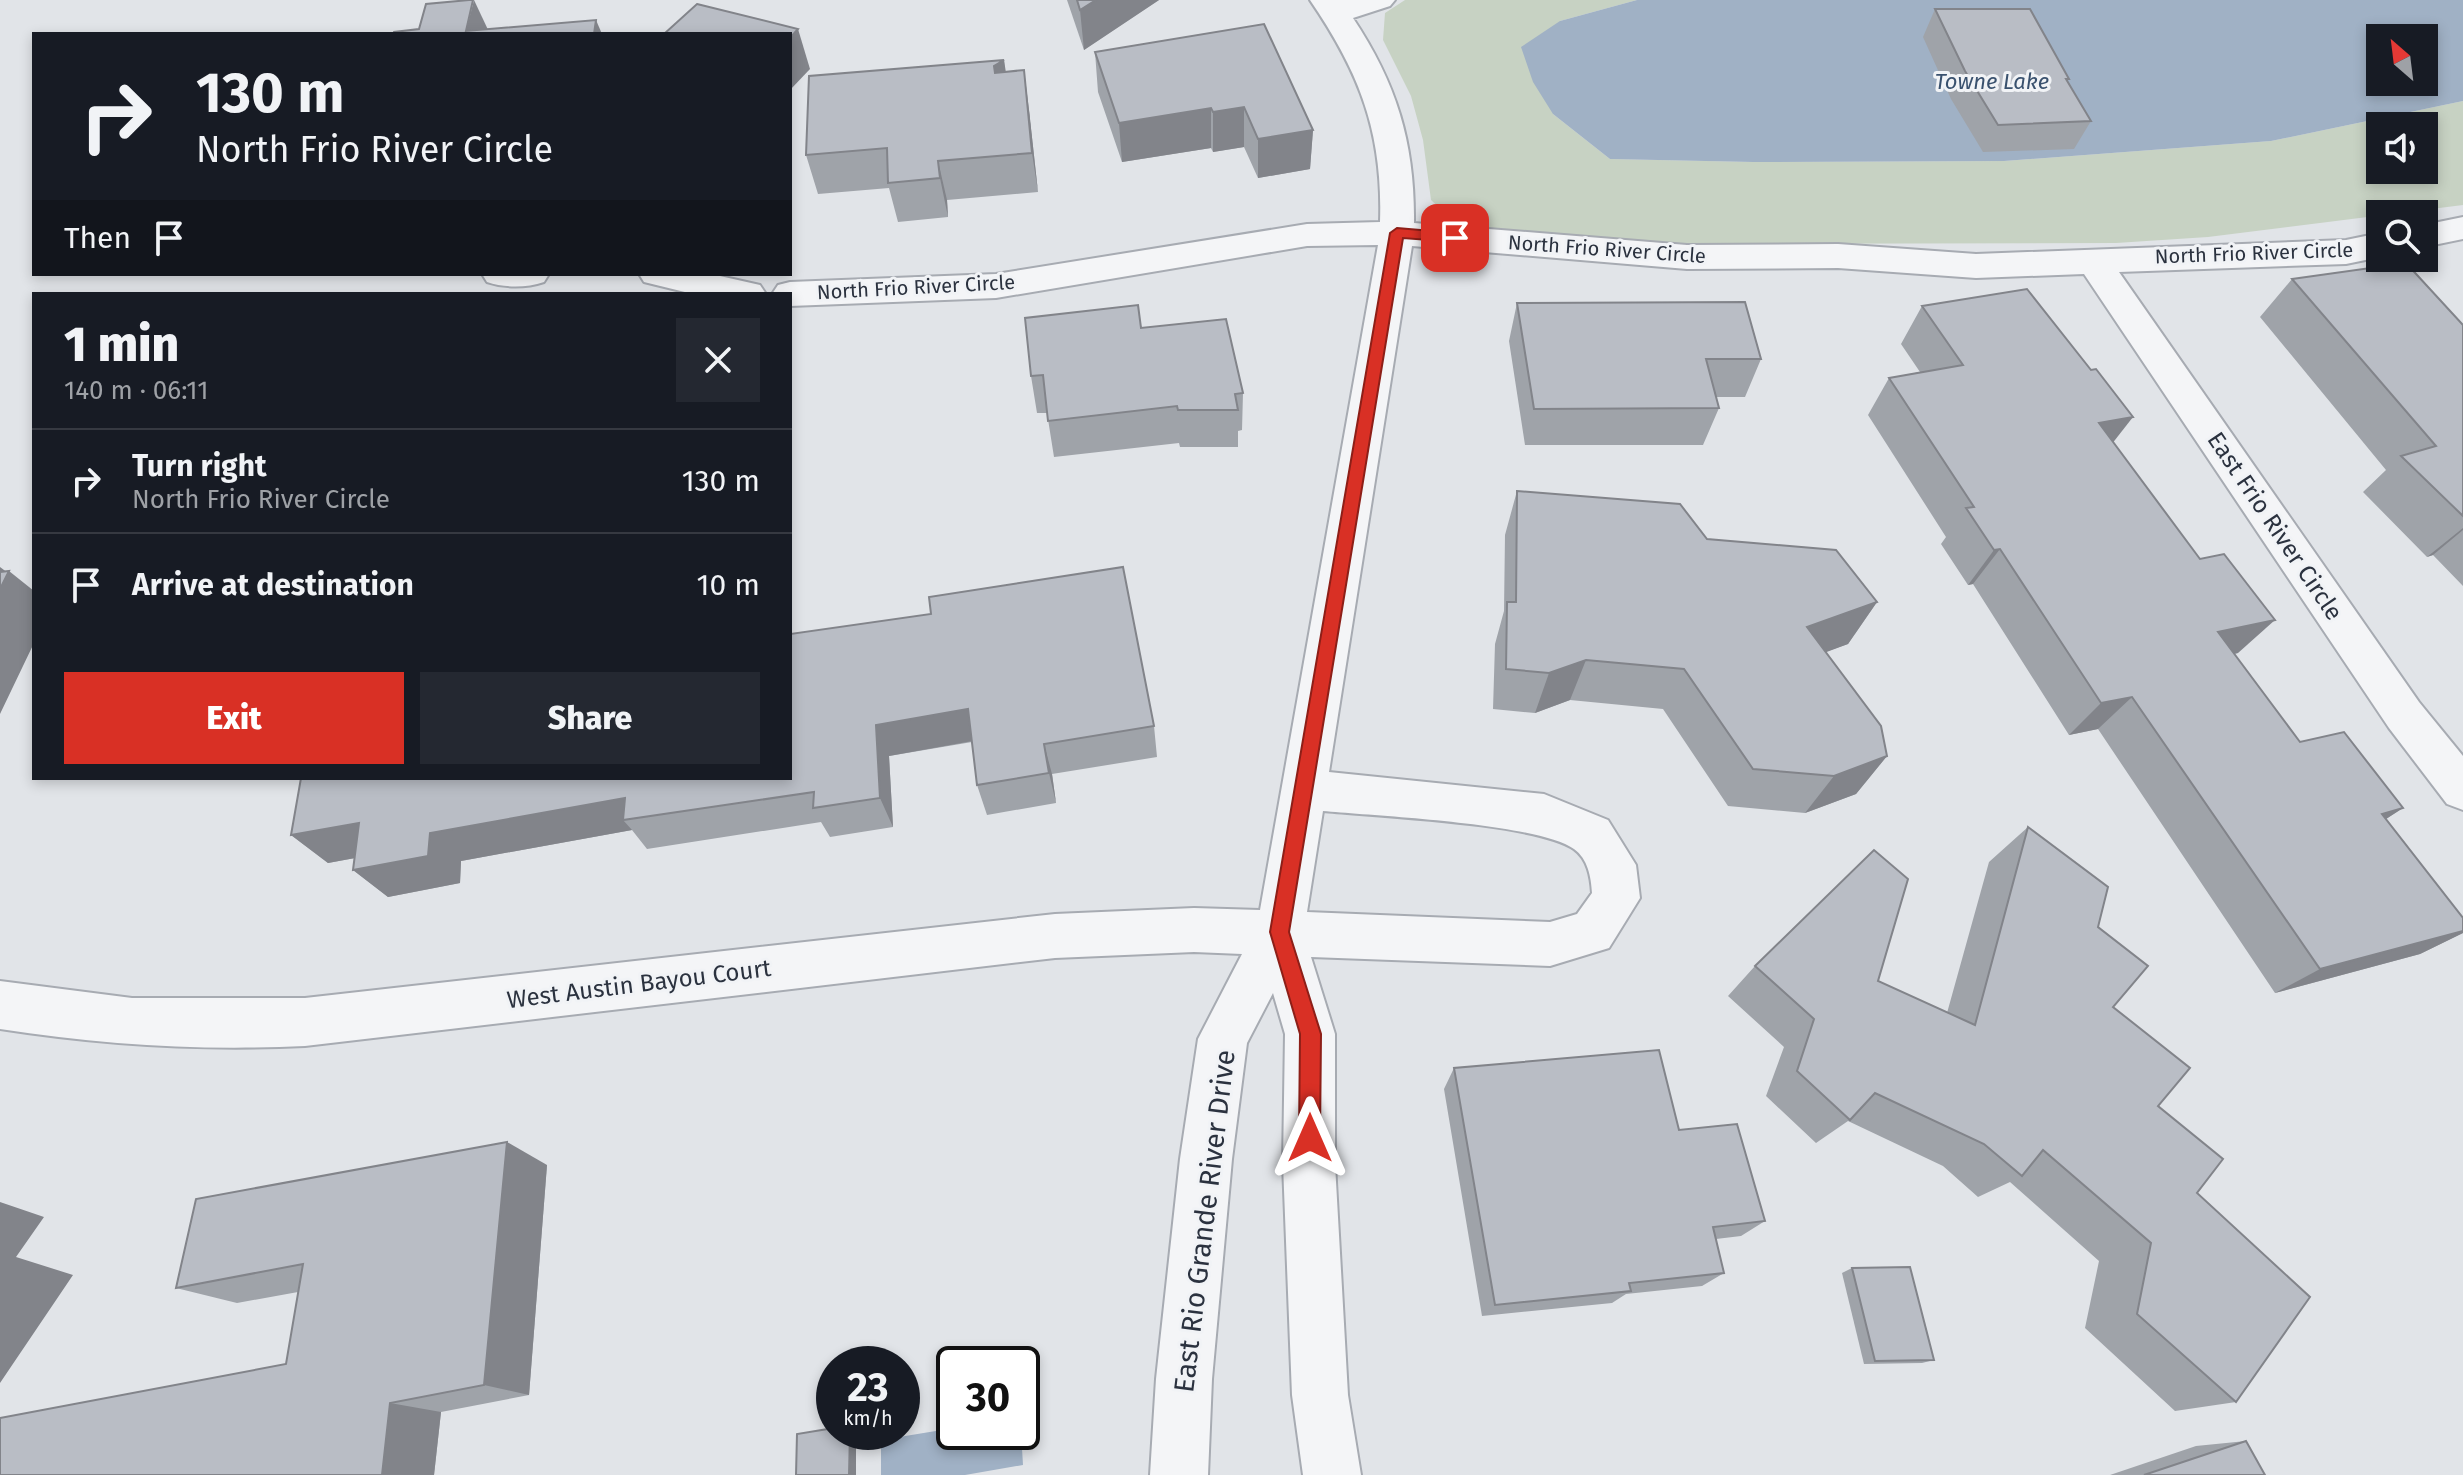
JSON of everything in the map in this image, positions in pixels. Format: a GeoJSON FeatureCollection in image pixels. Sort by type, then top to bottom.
{"type":"FeatureCollection","features":[{"type":"Feature","properties":{"kind":"street"},"geometry":{"type":"LineString","coordinates":[[1331,6],[1380,0]]}},
{"type":"Feature","properties":{"kind":"street","name":"East Rio Grande River Drive"},"geometry":{"type":"LineString","coordinates":[[1179,1475],[1184,1379],[1206,1159],[1223,1039],[1280,932],[1397,233],[1396,155],[1369,71],[1331,6]]}},
{"type":"Feature","properties":{"kind":"street"},"geometry":{"type":"LineString","coordinates":[[2438,233],[2463,228]]}},
{"type":"Feature","properties":{"kind":"street","name":"North Frio River Circle"},"geometry":{"type":"LineString","coordinates":[[792,294],[996,286],[1307,235],[1397,233],[1687,257],[1838,256],[1976,266],[2092,259],[2346,252],[2366,248]]}},
{"type":"Feature","properties":{"kind":"street","name":"East Frio River Circle"},"geometry":{"type":"LineString","coordinates":[[2092,259],[2404,715],[2463,790]]}},
{"type":"Feature","properties":{"kind":"street"},"geometry":{"type":"LineString","coordinates":[[665,276],[739,292]]}},
{"type":"Feature","properties":{"kind":"street","name":"West Austin Bayou Court"},"geometry":{"type":"LineString","coordinates":[[0,1005],[80,1020],[167,1027],[258,1026],[351,1019],[1055,936],[1194,930],[1550,944],[1592,932],[1616,898],[1613,865],[1592,835],[1544,814],[1303,789]]}},
{"type":"Feature","properties":{"kind":"street","name":"East Rio Grande River Drive"},"geometry":{"type":"LineString","coordinates":[[1280,932],[1310,1034],[1309,1164],[1320,1395],[1332,1475]]}},
{"type":"Feature","properties":{"kind":"green space"},"geometry":{"type":"Polygon","coordinates":[[[1405,0],[1637,0],[1560,21],[1553,114],[1610,159],[2004,161],[2271,141],[2366,121],[2366,184],[2438,184],[2438,112],[2410,112],[2463,101],[2463,205],[2438,208],[2438,200],[2366,200],[2366,217],[2208,237],[2116,243],[1687,244],[1493,230],[1456,223],[1431,200],[1423,140],[1411,96],[1383,40],[1385,13],[1405,0]]]}},
{"type":"Feature","properties":{"kind":"water","name":"Towne Lake"},"geometry":{"type":"Polygon","coordinates":[[[1637,0],[2463,0],[2463,101],[2410,112],[2366,112],[2366,121],[2271,141],[2004,161],[1610,159],[1553,114],[1533,82],[1521,47],[1560,21],[1637,0]]]}},
{"type":"Feature","properties":{"kind":"water"},"geometry":{"type":"Polygon","coordinates":[[[936,1431],[936,1450],[1022,1450],[1023,1465],[965,1475],[881,1475],[881,1450],[920,1450],[920,1434],[936,1431]]]}},
{"type":"Feature","properties":{"kind":"building"},"geometry":{"type":"Polygon","coordinates":[[[473,0],[466,31],[596,20],[594,32],[394,32],[419,29],[426,4],[473,0]]]}},
{"type":"Feature","properties":{"kind":"building"},"geometry":{"type":"Polygon","coordinates":[[[1077,0],[1096,0],[1080,10],[1077,0]]]}},
{"type":"Feature","properties":{"kind":"building"},"geometry":{"type":"Polygon","coordinates":[[[697,4],[798,29],[792,36],[792,32],[666,32],[697,4]]]}},
{"type":"Feature","properties":{"kind":"building"},"geometry":{"type":"Polygon","coordinates":[[[1935,9],[2030,9],[2091,121],[1998,125],[1965,71],[1935,9]]]}},
{"type":"Feature","properties":{"kind":"building"},"geometry":{"type":"Polygon","coordinates":[[[1264,24],[1313,130],[1258,139],[1244,107],[1213,112],[1211,108],[1119,123],[1095,52],[1264,24]]]}},
{"type":"Feature","properties":{"kind":"building"},"geometry":{"type":"Polygon","coordinates":[[[1004,60],[994,66],[995,73],[1024,70],[1032,153],[938,161],[940,178],[888,183],[887,148],[806,155],[809,76],[1004,60]]]}},
{"type":"Feature","properties":{"kind":"building"},"geometry":{"type":"Polygon","coordinates":[[[2366,269],[2366,272],[2414,272],[2463,325],[2463,516],[2401,456],[2436,446],[2292,279],[2366,269]]]}},
{"type":"Feature","properties":{"kind":"building"},"geometry":{"type":"Polygon","coordinates":[[[2027,289],[2133,417],[2099,423],[2200,559],[2224,554],[2275,620],[2218,632],[2300,742],[2344,732],[2403,808],[2382,814],[2463,918],[2463,931],[2320,969],[2132,697],[2101,703],[2000,549],[1994,550],[1966,508],[1974,507],[1889,378],[1963,365],[1922,306],[2027,289]]]}},
{"type":"Feature","properties":{"kind":"building"},"geometry":{"type":"Polygon","coordinates":[[[1745,302],[1761,359],[1706,359],[1719,408],[1534,409],[1517,303],[1745,302]]]}},
{"type":"Feature","properties":{"kind":"building"},"geometry":{"type":"Polygon","coordinates":[[[1138,305],[1141,328],[1226,319],[1243,393],[1235,394],[1238,410],[1178,410],[1177,406],[1048,421],[1043,375],[1031,376],[1025,318],[1138,305]]]}},
{"type":"Feature","properties":{"kind":"building"},"geometry":{"type":"Polygon","coordinates":[[[1517,491],[1680,504],[1707,539],[1836,550],[1877,602],[1807,627],[1881,726],[1887,756],[1834,776],[1753,769],[1684,669],[1586,660],[1549,673],[1506,669],[1507,602],[1516,602],[1517,491]]]}},
{"type":"Feature","properties":{"kind":"building"},"geometry":{"type":"Polygon","coordinates":[[[1123,567],[1154,726],[1044,744],[1049,773],[977,785],[968,709],[876,725],[880,798],[813,808],[814,792],[623,820],[625,798],[430,833],[428,856],[353,870],[359,823],[291,835],[301,780],[792,780],[792,634],[931,614],[929,597],[1123,567]]]}},
{"type":"Feature","properties":{"kind":"building"},"geometry":{"type":"Polygon","coordinates":[[[9,571],[0,589],[0,572],[9,571]]]}},
{"type":"Feature","properties":{"kind":"building"},"geometry":{"type":"Polygon","coordinates":[[[2028,827],[2108,887],[2098,927],[2148,966],[2113,1007],[2190,1068],[2158,1106],[2223,1159],[2197,1193],[2310,1297],[2236,1402],[2137,1314],[2151,1243],[2043,1150],[2022,1176],[1984,1144],[1875,1093],[1850,1120],[1797,1071],[1814,1019],[1755,966],[1874,850],[1908,879],[1878,981],[1975,1025],[2028,827]]]}},
{"type":"Feature","properties":{"kind":"building"},"geometry":{"type":"Polygon","coordinates":[[[1659,1050],[1679,1130],[1737,1124],[1765,1221],[1713,1227],[1724,1273],[1629,1283],[1631,1291],[1495,1305],[1454,1068],[1659,1050]]]}},
{"type":"Feature","properties":{"kind":"building"},"geometry":{"type":"Polygon","coordinates":[[[507,1142],[484,1385],[390,1403],[382,1475],[0,1475],[0,1418],[286,1364],[303,1264],[176,1288],[196,1199],[507,1142]]]}},
{"type":"Feature","properties":{"kind":"building"},"geometry":{"type":"Polygon","coordinates":[[[1910,1267],[1934,1360],[1875,1361],[1852,1268],[1910,1267]]]}},
{"type":"Feature","properties":{"kind":"building"},"geometry":{"type":"Polygon","coordinates":[[[816,1431],[816,1450],[850,1450],[849,1475],[796,1475],[797,1434],[816,1431]]]}},
{"type":"Feature","properties":{"kind":"building"},"geometry":{"type":"Polygon","coordinates":[[[2246,1441],[2265,1475],[2144,1475],[2246,1441]]]}},
{"type":"Feature","properties":{"kind":"route"},"geometry":{"type":"LineString","coordinates":[[1310,1138],[1310,1034],[1280,932],[1303,789],[1397,233],[1455,238]]}}]}
